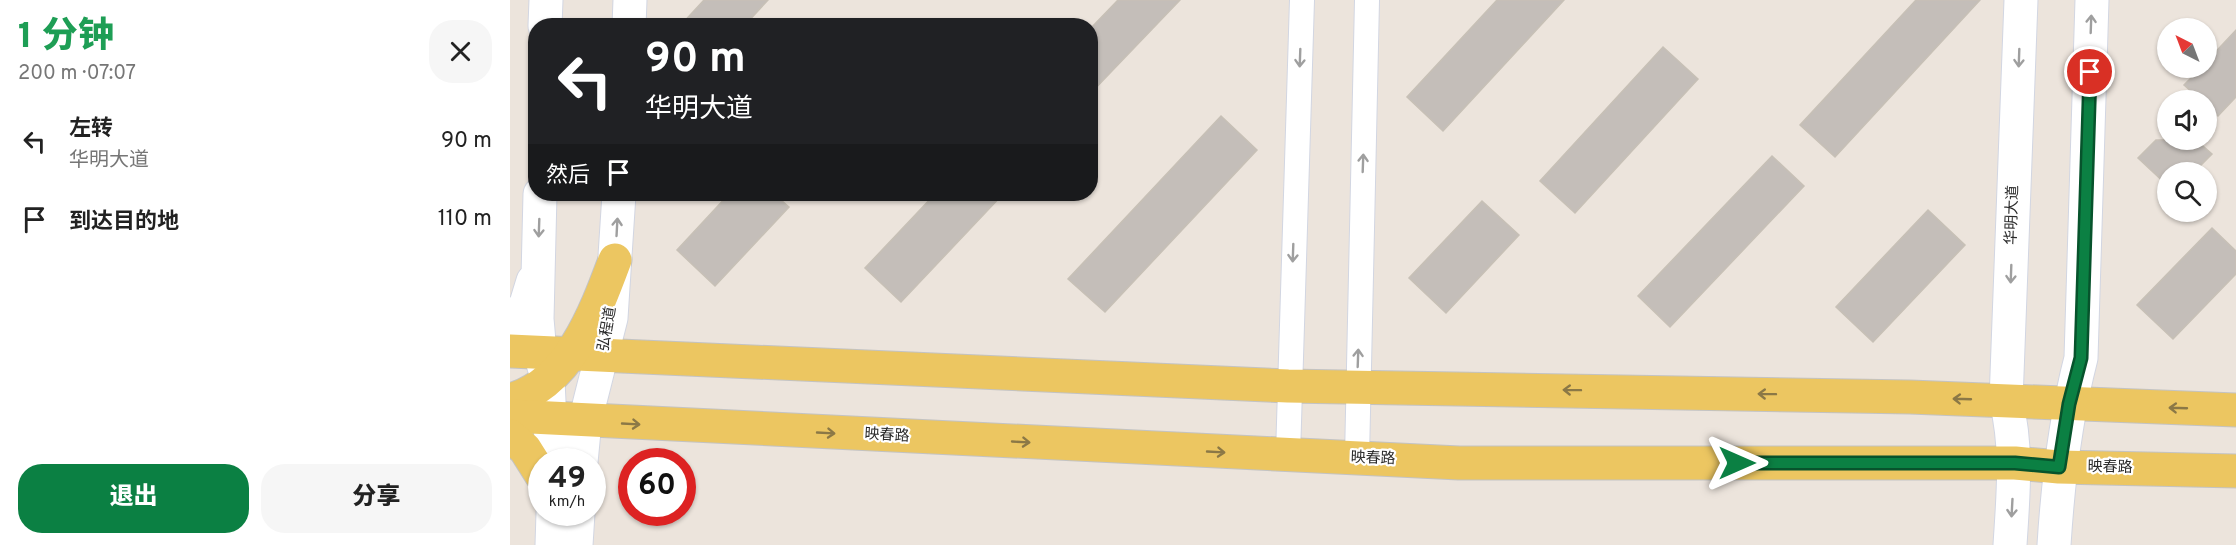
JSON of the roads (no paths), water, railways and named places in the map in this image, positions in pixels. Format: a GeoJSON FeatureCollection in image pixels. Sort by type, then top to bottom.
{"type":"FeatureCollection","features":[{"type":"Feature","properties":{"kind":"main road"},"geometry":{"type":"LineString","coordinates":[[545,18],[546,0]]}},
{"type":"Feature","properties":{"kind":"main road"},"geometry":{"type":"LineString","coordinates":[[629,18],[630,0]]}},
{"type":"Feature","properties":{"kind":"main road","name":"华明大道"},"geometry":{"type":"LineString","coordinates":[[2010,545],[2015,463],[2010,415],[2021,0]]}},
{"type":"Feature","properties":{"kind":"main road"},"geometry":{"type":"LineString","coordinates":[[2054,545],[2061,452],[2069,404],[2081,358],[2092,0]]}},
{"type":"Feature","properties":{"kind":"main road"},"geometry":{"type":"LineString","coordinates":[[534,422],[542,360],[537,319],[540,201]]}},
{"type":"Feature","properties":{"kind":"main road","name":"弘程道"},"geometry":{"type":"LineString","coordinates":[[582,448],[585,421],[611,318],[619,201]]}},
{"type":"Feature","properties":{"kind":"main road"},"geometry":{"type":"LineString","coordinates":[[542,360],[602,294],[615,260]]}},
{"type":"Feature","properties":{"kind":"main road"},"geometry":{"type":"LineString","coordinates":[[510,327],[526,304],[538,262]]}},
{"type":"Feature","properties":{"kind":"main road"},"geometry":{"type":"LineString","coordinates":[[542,360],[603,355],[1288,386],[1628,390],[2010,415],[2069,404],[2236,410]]}},
{"type":"Feature","properties":{"kind":"main road","name":"映春路"},"geometry":{"type":"LineString","coordinates":[[534,422],[585,421],[1459,463],[2015,463],[2061,452],[2236,471]]}},
{"type":"Feature","properties":{"kind":"main road"},"geometry":{"type":"LineString","coordinates":[[510,436],[528,453]]}},
{"type":"Feature","properties":{"kind":"main road"},"geometry":{"type":"LineString","coordinates":[[552,545],[553,526]]}},
{"type":"Feature","properties":{"kind":"main road"},"geometry":{"type":"LineString","coordinates":[[576,545],[577,526]]}},
{"type":"Feature","properties":{"kind":"street"},"geometry":{"type":"LineString","coordinates":[[1288,455],[1288,386],[1302,0]]}},
{"type":"Feature","properties":{"kind":"street"},"geometry":{"type":"LineString","coordinates":[[1357,458],[1367,0]]}}]}
